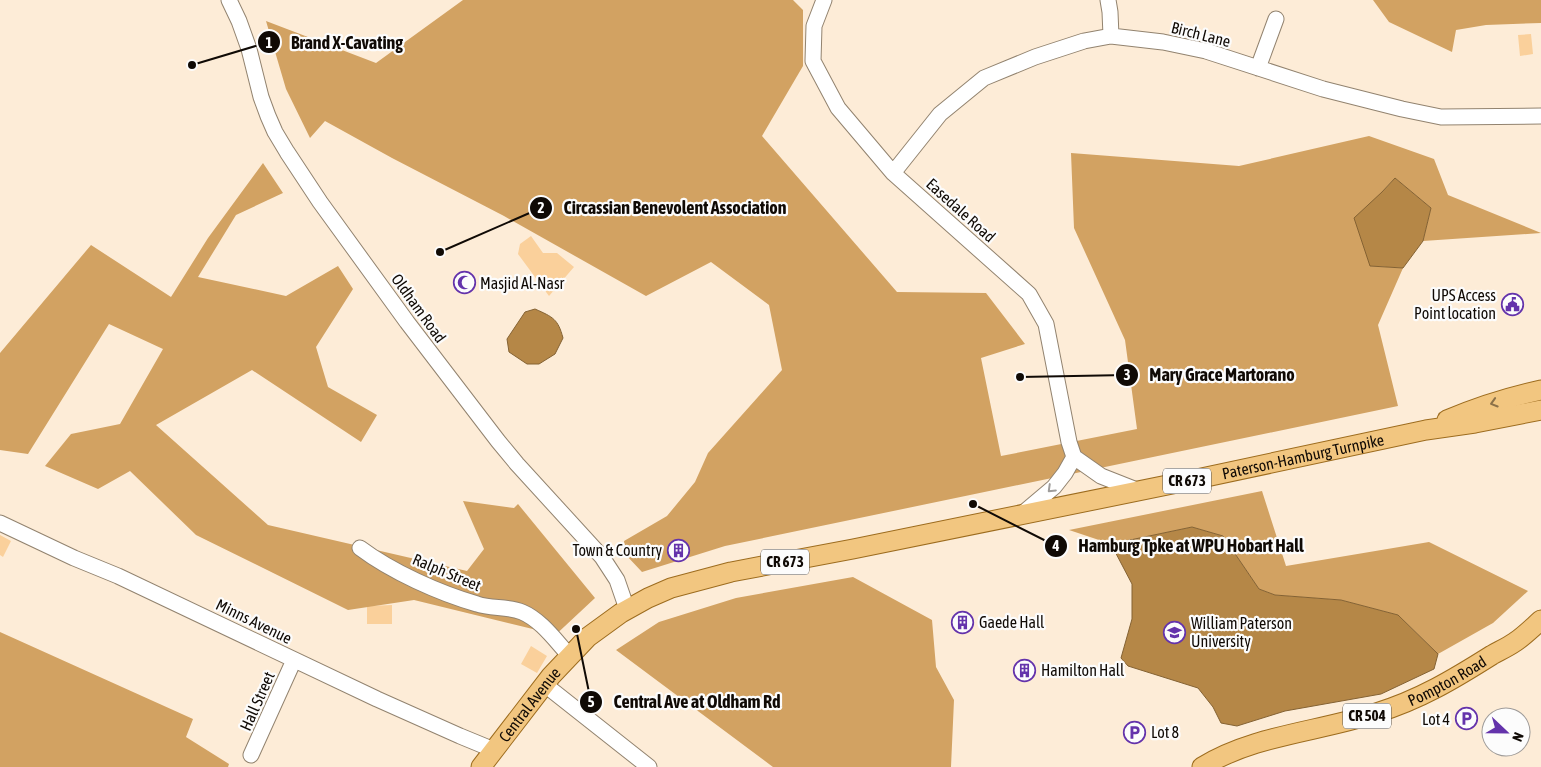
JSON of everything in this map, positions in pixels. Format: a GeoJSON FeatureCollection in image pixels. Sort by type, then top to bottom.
{"type":"FeatureCollection","features":[{"type":"Feature","properties":{"kind":"main road","name":"Paterson-Hamburg Turnpike"},"geometry":{"type":"LineString","coordinates":[[1426,430],[1474,409],[1541,390]]}},
{"type":"Feature","properties":{"kind":"main road","name":"Paterson-Hamburg Turnpike"},"geometry":{"type":"LineString","coordinates":[[627,609],[656,595],[699,580],[731,572],[1139,491],[1426,430],[1541,410]]}},
{"type":"Feature","properties":{"kind":"main road","name":"Central Avenue"},"geometry":{"type":"LineString","coordinates":[[482,767],[544,684],[569,655],[588,637],[627,609]]}},
{"type":"Feature","properties":{"kind":"main road","name":"Pompton Road"},"geometry":{"type":"LineString","coordinates":[[1202,767],[1219,756],[1236,749],[1280,736],[1375,714],[1435,690],[1516,642],[1541,620]]}},
{"type":"Feature","properties":{"kind":"street","name":"Oldham Road"},"geometry":{"type":"LineString","coordinates":[[229,0],[239,21],[268,116],[283,145],[320,202],[419,338],[498,441],[602,557],[617,580],[627,609]]}},
{"type":"Feature","properties":{"kind":"street","name":"Easedale Road"},"geometry":{"type":"LineString","coordinates":[[824,0],[814,26],[813,62],[838,108],[893,173],[1029,294],[1046,324],[1069,442],[1074,457]]}},
{"type":"Feature","properties":{"kind":"street"},"geometry":{"type":"LineString","coordinates":[[1108,0],[1111,36]]}},
{"type":"Feature","properties":{"kind":"street"},"geometry":{"type":"LineString","coordinates":[[1258,68],[1276,19]]}},
{"type":"Feature","properties":{"kind":"street","name":"Birch Lane"},"geometry":{"type":"LineString","coordinates":[[893,173],[940,114],[984,78],[1035,56],[1084,41],[1111,36],[1163,42],[1206,52],[1323,89],[1441,117],[1541,116]]}},
{"type":"Feature","properties":{"kind":"street"},"geometry":{"type":"LineString","coordinates":[[1021,515],[1054,488],[1066,473],[1074,457],[1101,476],[1139,491]]}},
{"type":"Feature","properties":{"kind":"street","name":"Minns Avenue"},"geometry":{"type":"LineString","coordinates":[[0,523],[74,558],[118,576],[377,699],[494,750]]}},
{"type":"Feature","properties":{"kind":"street","name":"Ralph Street"},"geometry":{"type":"LineString","coordinates":[[360,548],[372,557],[428,586],[480,605],[521,612],[535,620],[569,655]]}},
{"type":"Feature","properties":{"kind":"street","name":"Hall Street"},"geometry":{"type":"LineString","coordinates":[[251,755],[294,660]]}},
{"type":"Feature","properties":{"kind":"street"},"geometry":{"type":"LineString","coordinates":[[544,684],[650,767]]}},
{"type":"Feature","properties":{"kind":"shaded area"},"geometry":{"type":"Polygon","coordinates":[[[463,0],[793,0],[803,10],[803,66],[762,136],[897,292],[986,293],[1025,344],[981,358],[1001,456],[1137,429],[1125,340],[1074,228],[1071,153],[1239,166],[1369,136],[1434,159],[1448,195],[1541,233],[1423,241],[1431,208],[1395,178],[1382,192],[1370,266],[1403,268],[1378,325],[1398,406],[725,546],[642,572],[626,555],[624,541],[667,516],[695,482],[708,453],[782,370],[769,305],[711,262],[646,296],[504,216],[325,121],[310,138],[286,89],[266,21],[376,63],[463,0]]]}},
{"type":"Feature","properties":{"kind":"shaded area"},"geometry":{"type":"Polygon","coordinates":[[[1373,0],[1541,0],[1541,23],[1486,25],[1456,30],[1452,52],[1389,22],[1373,0]]]}},
{"type":"Feature","properties":{"kind":"shaded area"},"geometry":{"type":"Polygon","coordinates":[[[1531,34],[1533,54],[1520,56],[1518,35],[1531,34]]]}},
{"type":"Feature","properties":{"kind":"shaded area"},"geometry":{"type":"Polygon","coordinates":[[[263,163],[283,193],[236,215],[198,277],[286,296],[338,266],[353,289],[316,347],[328,387],[377,415],[361,442],[252,370],[156,425],[268,525],[467,571],[484,549],[463,501],[514,508],[518,504],[595,598],[550,640],[541,631],[414,600],[348,610],[196,535],[130,471],[98,489],[45,466],[71,434],[120,424],[163,349],[109,324],[28,454],[0,450],[0,353],[91,245],[171,297],[208,238],[263,163]]]}},
{"type":"Feature","properties":{"kind":"shaded area"},"geometry":{"type":"Polygon","coordinates":[[[1395,178],[1431,208],[1423,241],[1403,268],[1370,266],[1354,218],[1395,178]]]}},
{"type":"Feature","properties":{"kind":"shaded area"},"geometry":{"type":"Polygon","coordinates":[[[531,236],[543,253],[557,253],[574,267],[549,296],[518,254],[520,244],[531,236]]]}},
{"type":"Feature","properties":{"kind":"shaded area"},"geometry":{"type":"Polygon","coordinates":[[[535,309],[554,319],[563,338],[555,354],[539,364],[527,364],[509,352],[507,339],[525,312],[535,309]]]}},
{"type":"Feature","properties":{"kind":"shaded area"},"geometry":{"type":"Polygon","coordinates":[[[1262,491],[1286,566],[1429,542],[1528,591],[1493,623],[1438,654],[1398,615],[1341,600],[1275,595],[1259,589],[1223,536],[1192,527],[1111,544],[1069,530],[1262,491]]]}},
{"type":"Feature","properties":{"kind":"shaded area"},"geometry":{"type":"Polygon","coordinates":[[[1192,527],[1223,536],[1259,589],[1275,595],[1341,600],[1398,615],[1438,654],[1434,669],[1381,694],[1285,711],[1237,726],[1221,723],[1213,707],[1198,688],[1128,666],[1121,658],[1132,619],[1132,584],[1111,544],[1192,527]]]}},
{"type":"Feature","properties":{"kind":"shaded area"},"geometry":{"type":"Polygon","coordinates":[[[0,535],[11,541],[3,557],[0,555],[0,535]]]}},
{"type":"Feature","properties":{"kind":"shaded area"},"geometry":{"type":"Polygon","coordinates":[[[853,577],[932,620],[936,667],[954,700],[951,767],[773,767],[616,650],[659,622],[736,598],[853,577]]]}},
{"type":"Feature","properties":{"kind":"shaded area"},"geometry":{"type":"Polygon","coordinates":[[[392,605],[392,624],[367,624],[367,606],[392,605]]]}},
{"type":"Feature","properties":{"kind":"shaded area"},"geometry":{"type":"Polygon","coordinates":[[[0,632],[193,719],[186,737],[229,764],[228,767],[0,767],[0,632]]]}},
{"type":"Feature","properties":{"kind":"shaded area"},"geometry":{"type":"Polygon","coordinates":[[[531,646],[547,656],[537,673],[521,664],[531,646]]]}},
{"type":"Feature","properties":{"kind":"place","name":"Brand X-Cavating"},"geometry":{"type":"Point","coordinates":[192,65]}},
{"type":"Feature","properties":{"kind":"place","name":"Circassian Benevolent Association"},"geometry":{"type":"Point","coordinates":[440,252]}},
{"type":"Feature","properties":{"kind":"place","name":"Masjid Al-Nasr"},"geometry":{"type":"Point","coordinates":[464,283]}},
{"type":"Feature","properties":{"kind":"place","name":"UPS Access Point location"},"geometry":{"type":"Point","coordinates":[1512,304]}},
{"type":"Feature","properties":{"kind":"place","name":"Mary Grace Martorano"},"geometry":{"type":"Point","coordinates":[1020,377]}},
{"type":"Feature","properties":{"kind":"place","name":"Hamburg Tpke at WPU Hobart Hall"},"geometry":{"type":"Point","coordinates":[973,504]}},
{"type":"Feature","properties":{"kind":"place","name":"Town & Country"},"geometry":{"type":"Point","coordinates":[678,550]}},
{"type":"Feature","properties":{"kind":"place","name":"Gaede Hall"},"geometry":{"type":"Point","coordinates":[963,622]}},
{"type":"Feature","properties":{"kind":"place","name":"Central Ave at Oldham Rd"},"geometry":{"type":"Point","coordinates":[576,629]}},
{"type":"Feature","properties":{"kind":"place","name":"William Paterson University"},"geometry":{"type":"Point","coordinates":[1175,632]}},
{"type":"Feature","properties":{"kind":"place","name":"Hamilton Hall"},"geometry":{"type":"Point","coordinates":[1025,670]}},
{"type":"Feature","properties":{"kind":"place","name":"Lot 4"},"geometry":{"type":"Point","coordinates":[1466,719]}},
{"type":"Feature","properties":{"kind":"place","name":"Lot 8"},"geometry":{"type":"Point","coordinates":[1135,732]}}]}
